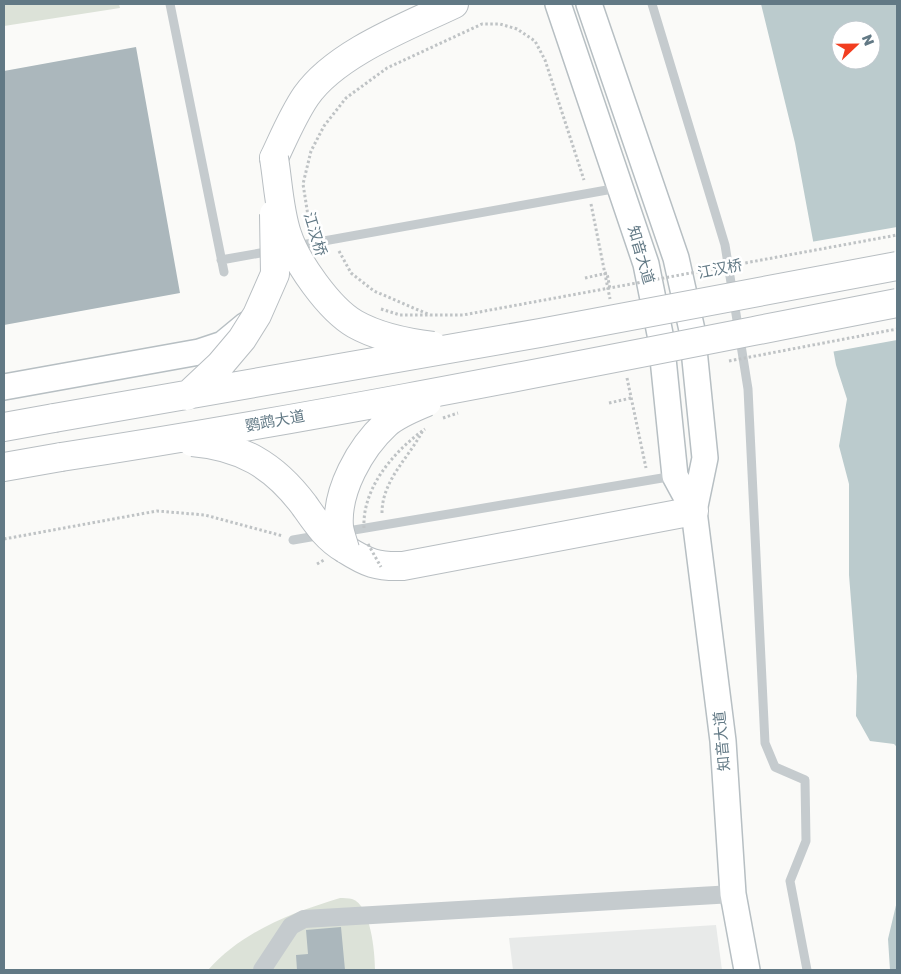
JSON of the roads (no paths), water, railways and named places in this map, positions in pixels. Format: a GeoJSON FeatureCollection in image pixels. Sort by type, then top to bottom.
{"type":"FeatureCollection","features":[{"type":"Feature","properties":{"kind":"main road"},"geometry":{"type":"LineString","coordinates":[[187,396],[220,364],[242,339],[258,315],[275,274],[274,158],[307,95],[329,72],[380,38],[454,4]]}},
{"type":"Feature","properties":{"kind":"main road","name":"知音大道"},"geometry":{"type":"LineString","coordinates":[[558,4],[646,264],[661,339],[675,476],[694,511]]}},
{"type":"Feature","properties":{"kind":"main road","name":"知音大道"},"geometry":{"type":"LineString","coordinates":[[589,4],[651,180],[676,258],[692,330],[705,458],[694,511],[722,741],[733,894],[747,970]]}},
{"type":"Feature","properties":{"kind":"main road"},"geometry":{"type":"LineString","coordinates":[[274,158],[286,233],[304,270],[326,298],[355,324],[390,338],[452,348]]}},
{"type":"Feature","properties":{"kind":"main road","name":"江汉桥"},"geometry":{"type":"LineString","coordinates":[[452,348],[897,266]]}},
{"type":"Feature","properties":{"kind":"main road","name":"鹦鹉大道"},"geometry":{"type":"LineString","coordinates":[[4,467],[165,440],[463,399],[546,371],[897,303]]}},
{"type":"Feature","properties":{"kind":"main road"},"geometry":{"type":"LineString","coordinates":[[4,388],[199,352],[223,344],[258,315]]}},
{"type":"Feature","properties":{"kind":"main road"},"geometry":{"type":"LineString","coordinates":[[4,427],[452,348]]}},
{"type":"Feature","properties":{"kind":"main road"},"geometry":{"type":"LineString","coordinates":[[463,399],[409,409],[386,423],[370,442],[350,472],[339,508],[339,527],[355,544],[362,560],[392,566],[694,511]]}},
{"type":"Feature","properties":{"kind":"main road"},"geometry":{"type":"LineString","coordinates":[[165,440],[216,444],[253,457],[284,481],[332,542],[355,544]]}},
{"type":"Feature","properties":{"kind":"street"},"geometry":{"type":"LineString","coordinates":[[262,970],[291,926],[304,919],[733,894]]}},
{"type":"Feature","properties":{"kind":"lane"},"geometry":{"type":"LineString","coordinates":[[170,4],[224,272]]}},
{"type":"Feature","properties":{"kind":"lane"},"geometry":{"type":"LineString","coordinates":[[652,4],[724,245],[748,389],[765,744],[775,767],[805,780],[806,841],[790,881],[807,970]]}},
{"type":"Feature","properties":{"kind":"lane"},"geometry":{"type":"LineString","coordinates":[[221,260],[621,187]]}},
{"type":"Feature","properties":{"kind":"lane"},"geometry":{"type":"LineString","coordinates":[[293,540],[675,476]]}}]}
